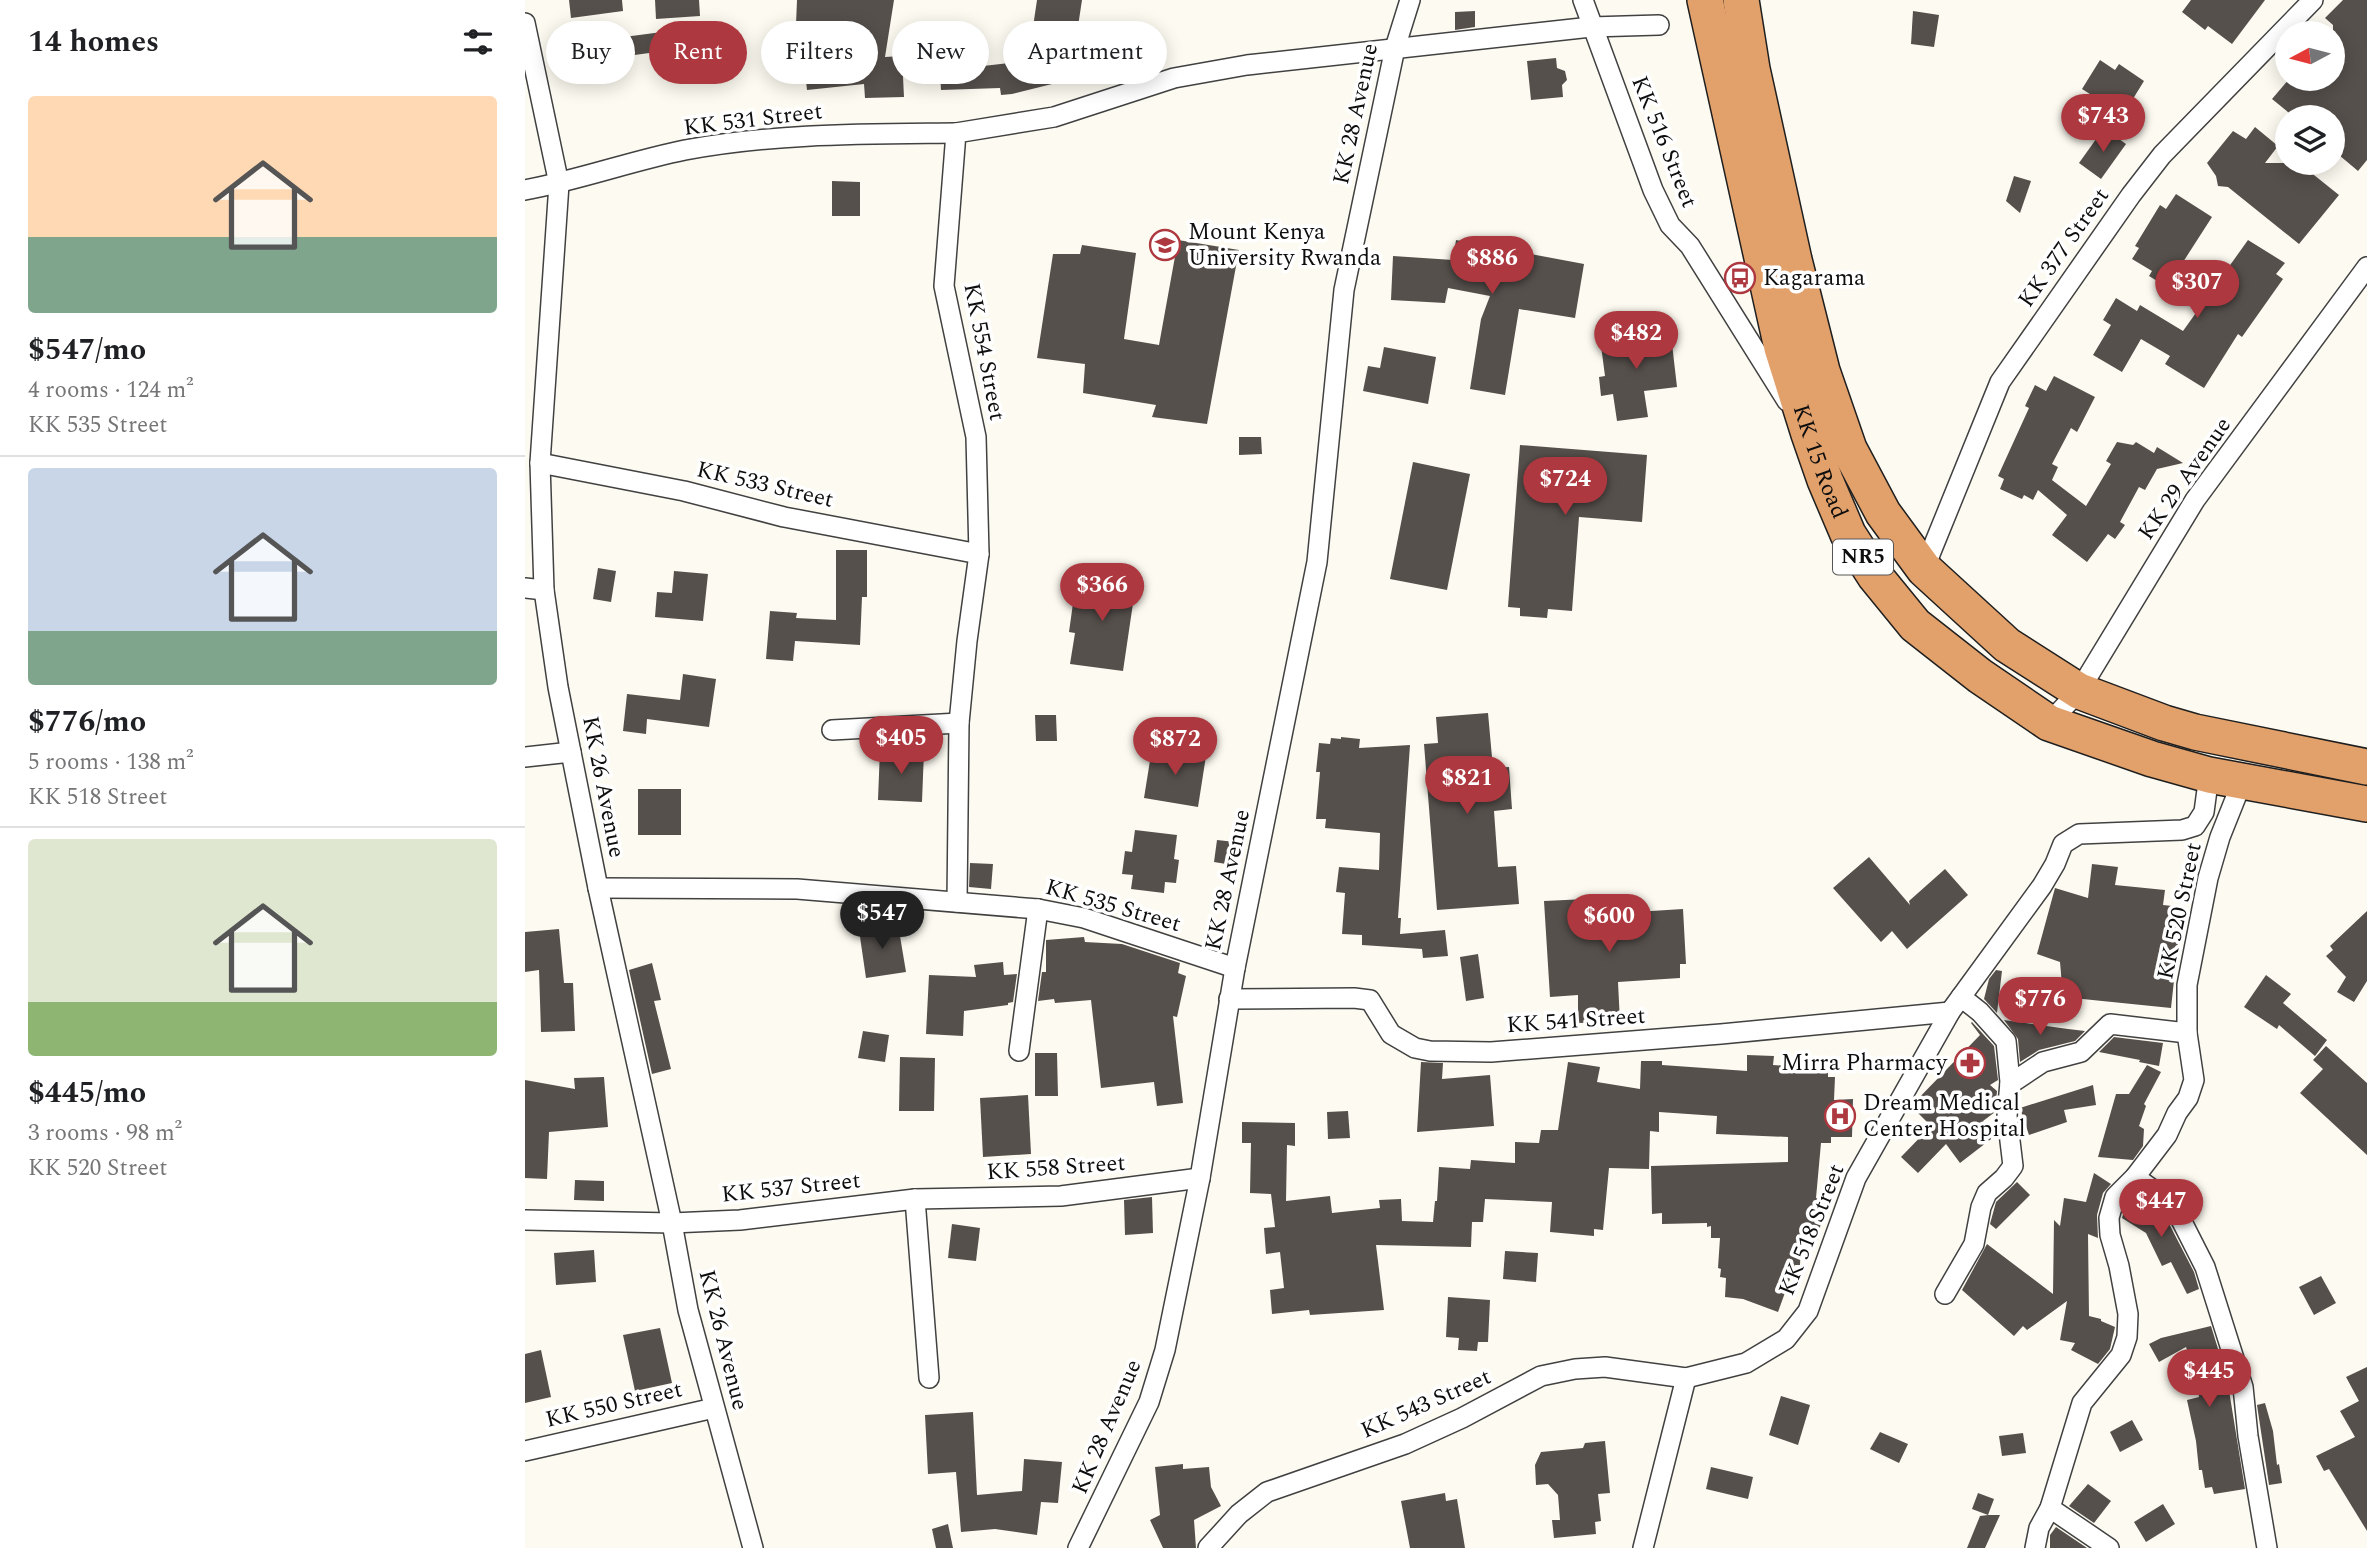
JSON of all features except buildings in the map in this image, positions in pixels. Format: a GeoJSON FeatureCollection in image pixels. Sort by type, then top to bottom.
{"type":"FeatureCollection","features":[{"type":"Feature","properties":{"kind":"highway","name":"KK 15 Road"},"geometry":{"type":"LineString","coordinates":[[1705,0],[1783,348],[1809,435],[1848,534],[1875,576],[1915,625],[1980,676],[2049,723],[2152,759],[2226,778],[2367,804]]}},
{"type":"Feature","properties":{"kind":"highway","name":"KK 15 Road"},"geometry":{"type":"LineString","coordinates":[[1741,0],[1766,138],[1822,371],[1849,449],[1883,513],[1924,569],[2007,645],[2079,691],[2195,732],[2367,767]]}},
{"type":"Feature","properties":{"kind":"street","name":"KK 28 Avenue"},"geometry":{"type":"LineString","coordinates":[[1077,1548],[1149,1402],[1165,1350],[1200,1178],[1229,999],[1317,562],[1344,290],[1395,48],[1410,0]]}},
{"type":"Feature","properties":{"kind":"street","name":"KK 516 Street"},"geometry":{"type":"LineString","coordinates":[[1583,0],[1653,190],[1670,225],[1690,246],[1809,435]]}},
{"type":"Feature","properties":{"kind":"street","name":"KK 377 Street"},"geometry":{"type":"LineString","coordinates":[[1924,569],[2000,382],[2162,155],[2313,0]]}},
{"type":"Feature","properties":{"kind":"street","name":"KK 26 Avenue"},"geometry":{"type":"LineString","coordinates":[[525,23],[559,184],[534,589],[672,1223],[688,1310],[753,1548]]}},
{"type":"Feature","properties":{"kind":"street"},"geometry":{"type":"LineString","coordinates":[[956,133],[1054,117],[1174,78],[1247,65],[1591,27],[1659,25]]}},
{"type":"Feature","properties":{"kind":"street","name":"KK 531 Street"},"geometry":{"type":"LineString","coordinates":[[525,190],[559,184],[685,150],[792,137],[956,133]]}},
{"type":"Feature","properties":{"kind":"street","name":"KK 554 Street"},"geometry":{"type":"LineString","coordinates":[[956,133],[944,286],[976,438],[979,554],[959,723],[957,902]]}},
{"type":"Feature","properties":{"kind":"street","name":"KK 29 Avenue"},"geometry":{"type":"LineString","coordinates":[[2049,723],[2079,691],[2195,500],[2367,267]]}},
{"type":"Feature","properties":{"kind":"street","name":"KK 533 Street"},"geometry":{"type":"LineString","coordinates":[[540,463],[684,491],[783,517],[979,554]]}},
{"type":"Feature","properties":{"kind":"street"},"geometry":{"type":"LineString","coordinates":[[832,730],[959,723]]}},
{"type":"Feature","properties":{"kind":"street"},"geometry":{"type":"LineString","coordinates":[[525,757],[571,752]]}},
{"type":"Feature","properties":{"kind":"street","name":"KK 518 Street"},"geometry":{"type":"LineString","coordinates":[[1686,1378],[1746,1363],[1786,1339],[1808,1311],[1856,1178],[1955,1004],[2042,886],[2063,844],[2079,834],[2182,830],[2195,826],[2226,778]]}},
{"type":"Feature","properties":{"kind":"street","name":"KK 520 Street"},"geometry":{"type":"LineString","coordinates":[[2035,1548],[2039,1528],[2050,1508],[2082,1403],[2121,1355],[2127,1337],[2128,1314],[2110,1236],[2109,1217],[2115,1197],[2135,1177],[2167,1135],[2177,1113],[2188,1098],[2194,1080],[2187,1033],[2187,985],[2208,878],[2220,837],[2226,778]]}},
{"type":"Feature","properties":{"kind":"street","name":"KK 535 Street"},"geometry":{"type":"LineString","coordinates":[[598,888],[797,889],[1038,909],[1084,918],[1235,968]]}},
{"type":"Feature","properties":{"kind":"street"},"geometry":{"type":"LineString","coordinates":[[1019,1051],[1038,909]]}},
{"type":"Feature","properties":{"kind":"street","name":"KK 541 Street"},"geometry":{"type":"LineString","coordinates":[[1229,999],[1370,1000],[1391,1034],[1415,1048],[1430,1051],[1491,1052],[1721,1034],[1955,1004]]}},
{"type":"Feature","properties":{"kind":"street"},"geometry":{"type":"LineString","coordinates":[[1945,1294],[1974,1244],[1981,1207],[1987,1192],[2004,1178],[2013,1166],[2007,1116],[2010,1084],[2006,1041],[1980,1012],[1955,1004]]}},
{"type":"Feature","properties":{"kind":"street"},"geometry":{"type":"LineString","coordinates":[[2010,1084],[2043,1062],[2081,1052],[2110,1024],[2187,1033]]}},
{"type":"Feature","properties":{"kind":"street"},"geometry":{"type":"LineString","coordinates":[[2135,1177],[2173,1204],[2205,1267],[2243,1387],[2248,1436],[2267,1548]]}},
{"type":"Feature","properties":{"kind":"street","name":"KK 558 Street"},"geometry":{"type":"LineString","coordinates":[[915,1199],[1061,1196],[1200,1178]]}},
{"type":"Feature","properties":{"kind":"street"},"geometry":{"type":"LineString","coordinates":[[915,1199],[929,1378]]}},
{"type":"Feature","properties":{"kind":"street","name":"KK 537 Street"},"geometry":{"type":"LineString","coordinates":[[525,1220],[672,1223],[740,1220],[915,1199]]}},
{"type":"Feature","properties":{"kind":"street","name":"KK 543 Street"},"geometry":{"type":"LineString","coordinates":[[1208,1548],[1239,1514],[1267,1492],[1405,1444],[1462,1418],[1541,1376],[1575,1369],[1605,1367],[1686,1378]]}},
{"type":"Feature","properties":{"kind":"street"},"geometry":{"type":"LineString","coordinates":[[1643,1548],[1686,1378]]}},
{"type":"Feature","properties":{"kind":"street","name":"KK 550 Street"},"geometry":{"type":"LineString","coordinates":[[525,1451],[714,1408]]}},
{"type":"Feature","properties":{"kind":"street"},"geometry":{"type":"LineString","coordinates":[[2050,1508],[2109,1548]]}},
{"type":"Feature","properties":{"kind":"place","name":"Mount Kenya University Rwanda"},"geometry":{"type":"Point","coordinates":[1165,245]}},
{"type":"Feature","properties":{"kind":"place","name":"Kagarama"},"geometry":{"type":"Point","coordinates":[1740,278]}},
{"type":"Feature","properties":{"kind":"place","name":"Mirra Pharmacy"},"geometry":{"type":"Point","coordinates":[1970,1063]}},
{"type":"Feature","properties":{"kind":"place","name":"Dream Medical Center Hospital"},"geometry":{"type":"Point","coordinates":[1840,1116]}}]}
